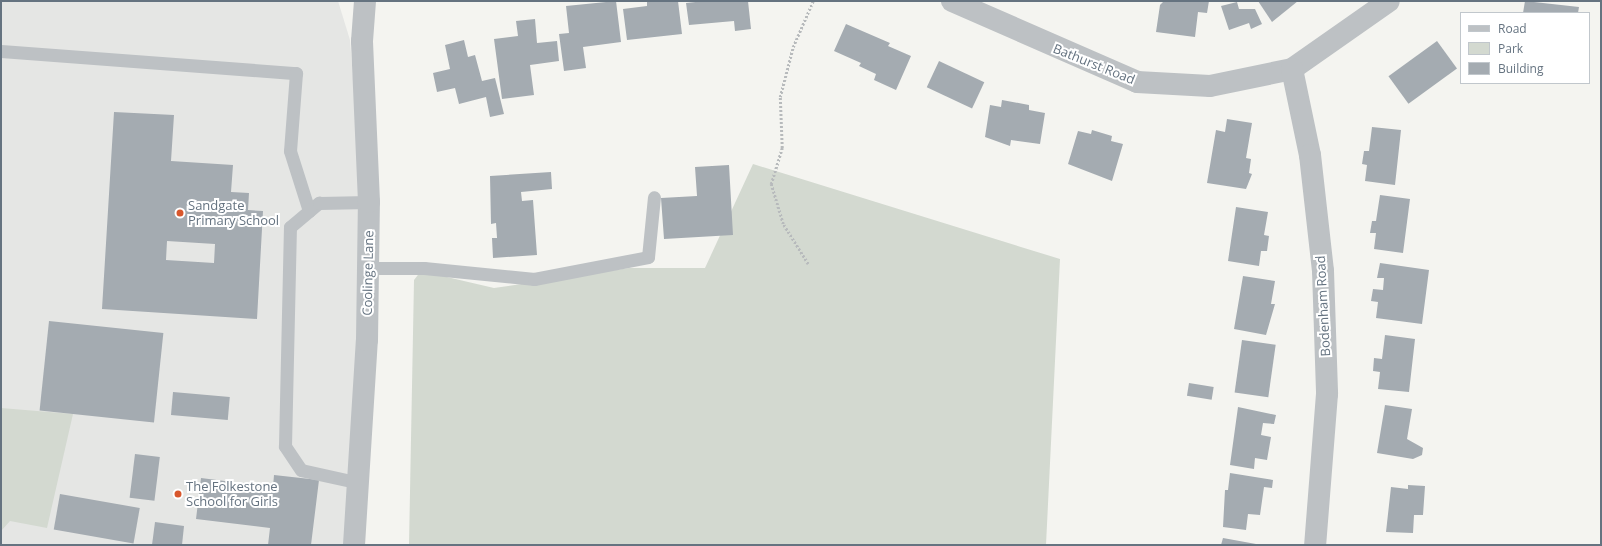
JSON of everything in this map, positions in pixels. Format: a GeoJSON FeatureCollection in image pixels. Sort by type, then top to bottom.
{"type":"FeatureCollection","features":[{"type":"Feature","properties":{"kind":"street","name":"Coolinge Lane"},"geometry":{"type":"LineString","coordinates":[[354,545],[360,482],[368,268],[369,202],[362,41],[365,1]]}},
{"type":"Feature","properties":{"kind":"street","name":"Bathurst Road"},"geometry":{"type":"LineString","coordinates":[[952,1],[1137,82],[1210,86],[1292,69],[1390,1]]}},
{"type":"Feature","properties":{"kind":"street","name":"Bodenham Road"},"geometry":{"type":"LineString","coordinates":[[1292,69],[1310,155],[1323,271],[1327,394],[1315,545]]}},
{"type":"Feature","properties":{"kind":"lane"},"geometry":{"type":"LineString","coordinates":[[1,51],[296,73],[290,151],[309,211]]}},
{"type":"Feature","properties":{"kind":"lane"},"geometry":{"type":"LineString","coordinates":[[368,268],[424,268],[534,279],[648,257],[654,197]]}},
{"type":"Feature","properties":{"kind":"lane"},"geometry":{"type":"LineString","coordinates":[[360,482],[301,470],[285,446],[290,227],[319,203],[369,202]]}},
{"type":"Feature","properties":{"kind":"path"},"geometry":{"type":"LineString","coordinates":[[808,264],[783,224],[770,184],[782,148],[780,97],[793,47],[813,1]]}},
{"type":"Feature","properties":{"kind":"shaded area","name":"Sandgate Primary School"},"geometry":{"type":"Polygon","coordinates":[[[1,1],[338,1],[350,40],[358,143],[362,330],[349,545],[1,545],[1,1]]]}},
{"type":"Feature","properties":{"kind":"green space"},"geometry":{"type":"Polygon","coordinates":[[[753,164],[1060,259],[1046,545],[409,545],[414,280],[421,271],[494,288],[629,268],[705,268],[753,164]]]}},
{"type":"Feature","properties":{"kind":"green space"},"geometry":{"type":"Polygon","coordinates":[[[1,408],[73,414],[47,528],[10,521],[1,531],[1,408]]]}},
{"type":"Feature","properties":{"kind":"building"},"geometry":{"type":"Polygon","coordinates":[[[616,1],[621,42],[583,47],[586,68],[564,71],[559,34],[569,33],[566,6],[616,1]]]}},
{"type":"Feature","properties":{"kind":"building"},"geometry":{"type":"Polygon","coordinates":[[[647,1],[678,1],[682,34],[627,40],[623,9],[647,6],[647,1]]]}},
{"type":"Feature","properties":{"kind":"building"},"geometry":{"type":"Polygon","coordinates":[[[705,1],[748,1],[751,29],[735,31],[734,21],[689,25],[686,3],[705,1]]]}},
{"type":"Feature","properties":{"kind":"building"},"geometry":{"type":"Polygon","coordinates":[[[1164,1],[1209,1],[1207,13],[1198,12],[1195,37],[1156,32],[1160,5],[1164,1]]]}},
{"type":"Feature","properties":{"kind":"building"},"geometry":{"type":"Polygon","coordinates":[[[1258,1],[1298,1],[1272,22],[1258,1]]]}},
{"type":"Feature","properties":{"kind":"building"},"geometry":{"type":"Polygon","coordinates":[[[1525,1],[1579,7],[1578,12],[1523,12],[1525,1]]]}},
{"type":"Feature","properties":{"kind":"building"},"geometry":{"type":"Polygon","coordinates":[[[1237,2],[1239,9],[1255,9],[1262,24],[1251,29],[1249,23],[1229,30],[1221,6],[1237,2]]]}},
{"type":"Feature","properties":{"kind":"building"},"geometry":{"type":"Polygon","coordinates":[[[535,19],[537,43],[557,41],[559,61],[530,65],[534,95],[502,99],[494,39],[518,36],[516,21],[535,19]]]}},
{"type":"Feature","properties":{"kind":"building"},"geometry":{"type":"Polygon","coordinates":[[[846,24],[890,43],[888,46],[911,56],[896,90],[874,80],[876,74],[859,66],[861,63],[834,51],[846,24]]]}},
{"type":"Feature","properties":{"kind":"building"},"geometry":{"type":"Polygon","coordinates":[[[464,40],[468,57],[475,55],[482,81],[495,78],[504,114],[490,117],[486,97],[459,104],[455,88],[437,92],[433,73],[450,69],[445,45],[464,40]]]}},
{"type":"Feature","properties":{"kind":"building"},"geometry":{"type":"Polygon","coordinates":[[[1437,41],[1457,69],[1408,104],[1388,76],[1437,41]]]}},
{"type":"Feature","properties":{"kind":"building"},"geometry":{"type":"Polygon","coordinates":[[[939,61],[984,82],[972,108],[927,87],[939,61]]]}},
{"type":"Feature","properties":{"kind":"building"},"geometry":{"type":"Polygon","coordinates":[[[1002,100],[1029,105],[1029,110],[1045,113],[1040,144],[1011,140],[1010,146],[985,137],[990,105],[1001,107],[1002,100]]]}},
{"type":"Feature","properties":{"kind":"building"},"geometry":{"type":"Polygon","coordinates":[[[114,112],[174,115],[171,161],[233,165],[231,192],[249,193],[248,210],[263,211],[257,319],[102,309],[114,112]],[[167,241],[166,260],[214,263],[215,244],[167,241]]]}},
{"type":"Feature","properties":{"kind":"building"},"geometry":{"type":"Polygon","coordinates":[[[1227,119],[1252,123],[1246,158],[1251,159],[1249,173],[1252,174],[1246,189],[1207,183],[1216,130],[1225,132],[1227,119]]]}},
{"type":"Feature","properties":{"kind":"building"},"geometry":{"type":"Polygon","coordinates":[[[1372,127],[1401,130],[1395,185],[1365,181],[1367,165],[1362,164],[1364,151],[1369,151],[1372,127]]]}},
{"type":"Feature","properties":{"kind":"building"},"geometry":{"type":"Polygon","coordinates":[[[1092,130],[1112,136],[1111,141],[1123,144],[1112,181],[1068,164],[1078,131],[1091,134],[1092,130]]]}},
{"type":"Feature","properties":{"kind":"building"},"geometry":{"type":"Polygon","coordinates":[[[729,165],[733,235],[664,239],[661,198],[697,196],[695,167],[729,165]]]}},
{"type":"Feature","properties":{"kind":"building"},"geometry":{"type":"Polygon","coordinates":[[[551,172],[552,189],[521,192],[522,201],[533,200],[537,255],[493,258],[492,238],[497,238],[496,223],[491,224],[490,176],[551,172]]]}},
{"type":"Feature","properties":{"kind":"building"},"geometry":{"type":"Polygon","coordinates":[[[1380,195],[1410,199],[1403,253],[1374,249],[1376,233],[1370,233],[1372,221],[1376,221],[1380,195]]]}},
{"type":"Feature","properties":{"kind":"building"},"geometry":{"type":"Polygon","coordinates":[[[1236,207],[1268,212],[1264,235],[1269,236],[1267,251],[1261,251],[1259,266],[1228,261],[1236,207]]]}},
{"type":"Feature","properties":{"kind":"building"},"geometry":{"type":"Polygon","coordinates":[[[1380,263],[1429,270],[1422,324],[1376,318],[1378,302],[1371,301],[1373,289],[1383,290],[1384,278],[1377,278],[1380,263]]]}},
{"type":"Feature","properties":{"kind":"building"},"geometry":{"type":"Polygon","coordinates":[[[1243,276],[1275,281],[1271,304],[1275,304],[1266,335],[1234,329],[1243,276]]]}},
{"type":"Feature","properties":{"kind":"building"},"geometry":{"type":"Polygon","coordinates":[[[49,321],[163,333],[154,423],[40,411],[49,321]]]}},
{"type":"Feature","properties":{"kind":"building"},"geometry":{"type":"Polygon","coordinates":[[[1385,335],[1415,339],[1409,392],[1378,389],[1380,372],[1373,371],[1374,358],[1382,359],[1385,335]]]}},
{"type":"Feature","properties":{"kind":"building"},"geometry":{"type":"Polygon","coordinates":[[[1242,340],[1276,345],[1268,397],[1235,392],[1242,340]]]}},
{"type":"Feature","properties":{"kind":"building"},"geometry":{"type":"Polygon","coordinates":[[[1189,383],[1214,387],[1212,400],[1187,396],[1189,383]]]}},
{"type":"Feature","properties":{"kind":"building"},"geometry":{"type":"Polygon","coordinates":[[[173,392],[230,397],[228,420],[171,415],[173,392]]]}},
{"type":"Feature","properties":{"kind":"building"},"geometry":{"type":"Polygon","coordinates":[[[1385,405],[1412,409],[1407,439],[1423,448],[1422,455],[1413,459],[1377,453],[1385,405]]]}},
{"type":"Feature","properties":{"kind":"building"},"geometry":{"type":"Polygon","coordinates":[[[1238,407],[1276,415],[1274,424],[1263,423],[1261,435],[1271,437],[1267,460],[1255,458],[1254,469],[1230,465],[1238,407]]]}},
{"type":"Feature","properties":{"kind":"building"},"geometry":{"type":"Polygon","coordinates":[[[135,454],[160,457],[154,501],[130,498],[135,454]]]}},
{"type":"Feature","properties":{"kind":"building"},"geometry":{"type":"Polygon","coordinates":[[[1230,473],[1273,480],[1272,488],[1264,487],[1260,515],[1248,514],[1246,530],[1223,527],[1225,490],[1228,490],[1230,473]]]}},
{"type":"Feature","properties":{"kind":"building"},"geometry":{"type":"Polygon","coordinates":[[[274,475],[319,480],[311,545],[268,545],[270,528],[196,519],[201,478],[273,487],[274,475]]]}},
{"type":"Feature","properties":{"kind":"building"},"geometry":{"type":"Polygon","coordinates":[[[1408,485],[1425,486],[1423,515],[1414,515],[1413,533],[1386,532],[1391,487],[1408,489],[1408,485]]]}},
{"type":"Feature","properties":{"kind":"building"},"geometry":{"type":"Polygon","coordinates":[[[60,494],[140,508],[134,544],[54,529],[60,494]]]}},
{"type":"Feature","properties":{"kind":"building"},"geometry":{"type":"Polygon","coordinates":[[[155,522],[184,526],[182,545],[152,545],[155,522]]]}},
{"type":"Feature","properties":{"kind":"building"},"geometry":{"type":"Polygon","coordinates":[[[1223,538],[1256,544],[1256,545],[1221,545],[1223,538]]]}},
{"type":"Feature","properties":{"kind":"place","name":"Sandgate Primary School"},"geometry":{"type":"Point","coordinates":[180,213]}},
{"type":"Feature","properties":{"kind":"place","name":"The Folkestone School for Girls"},"geometry":{"type":"Point","coordinates":[178,494]}}]}
